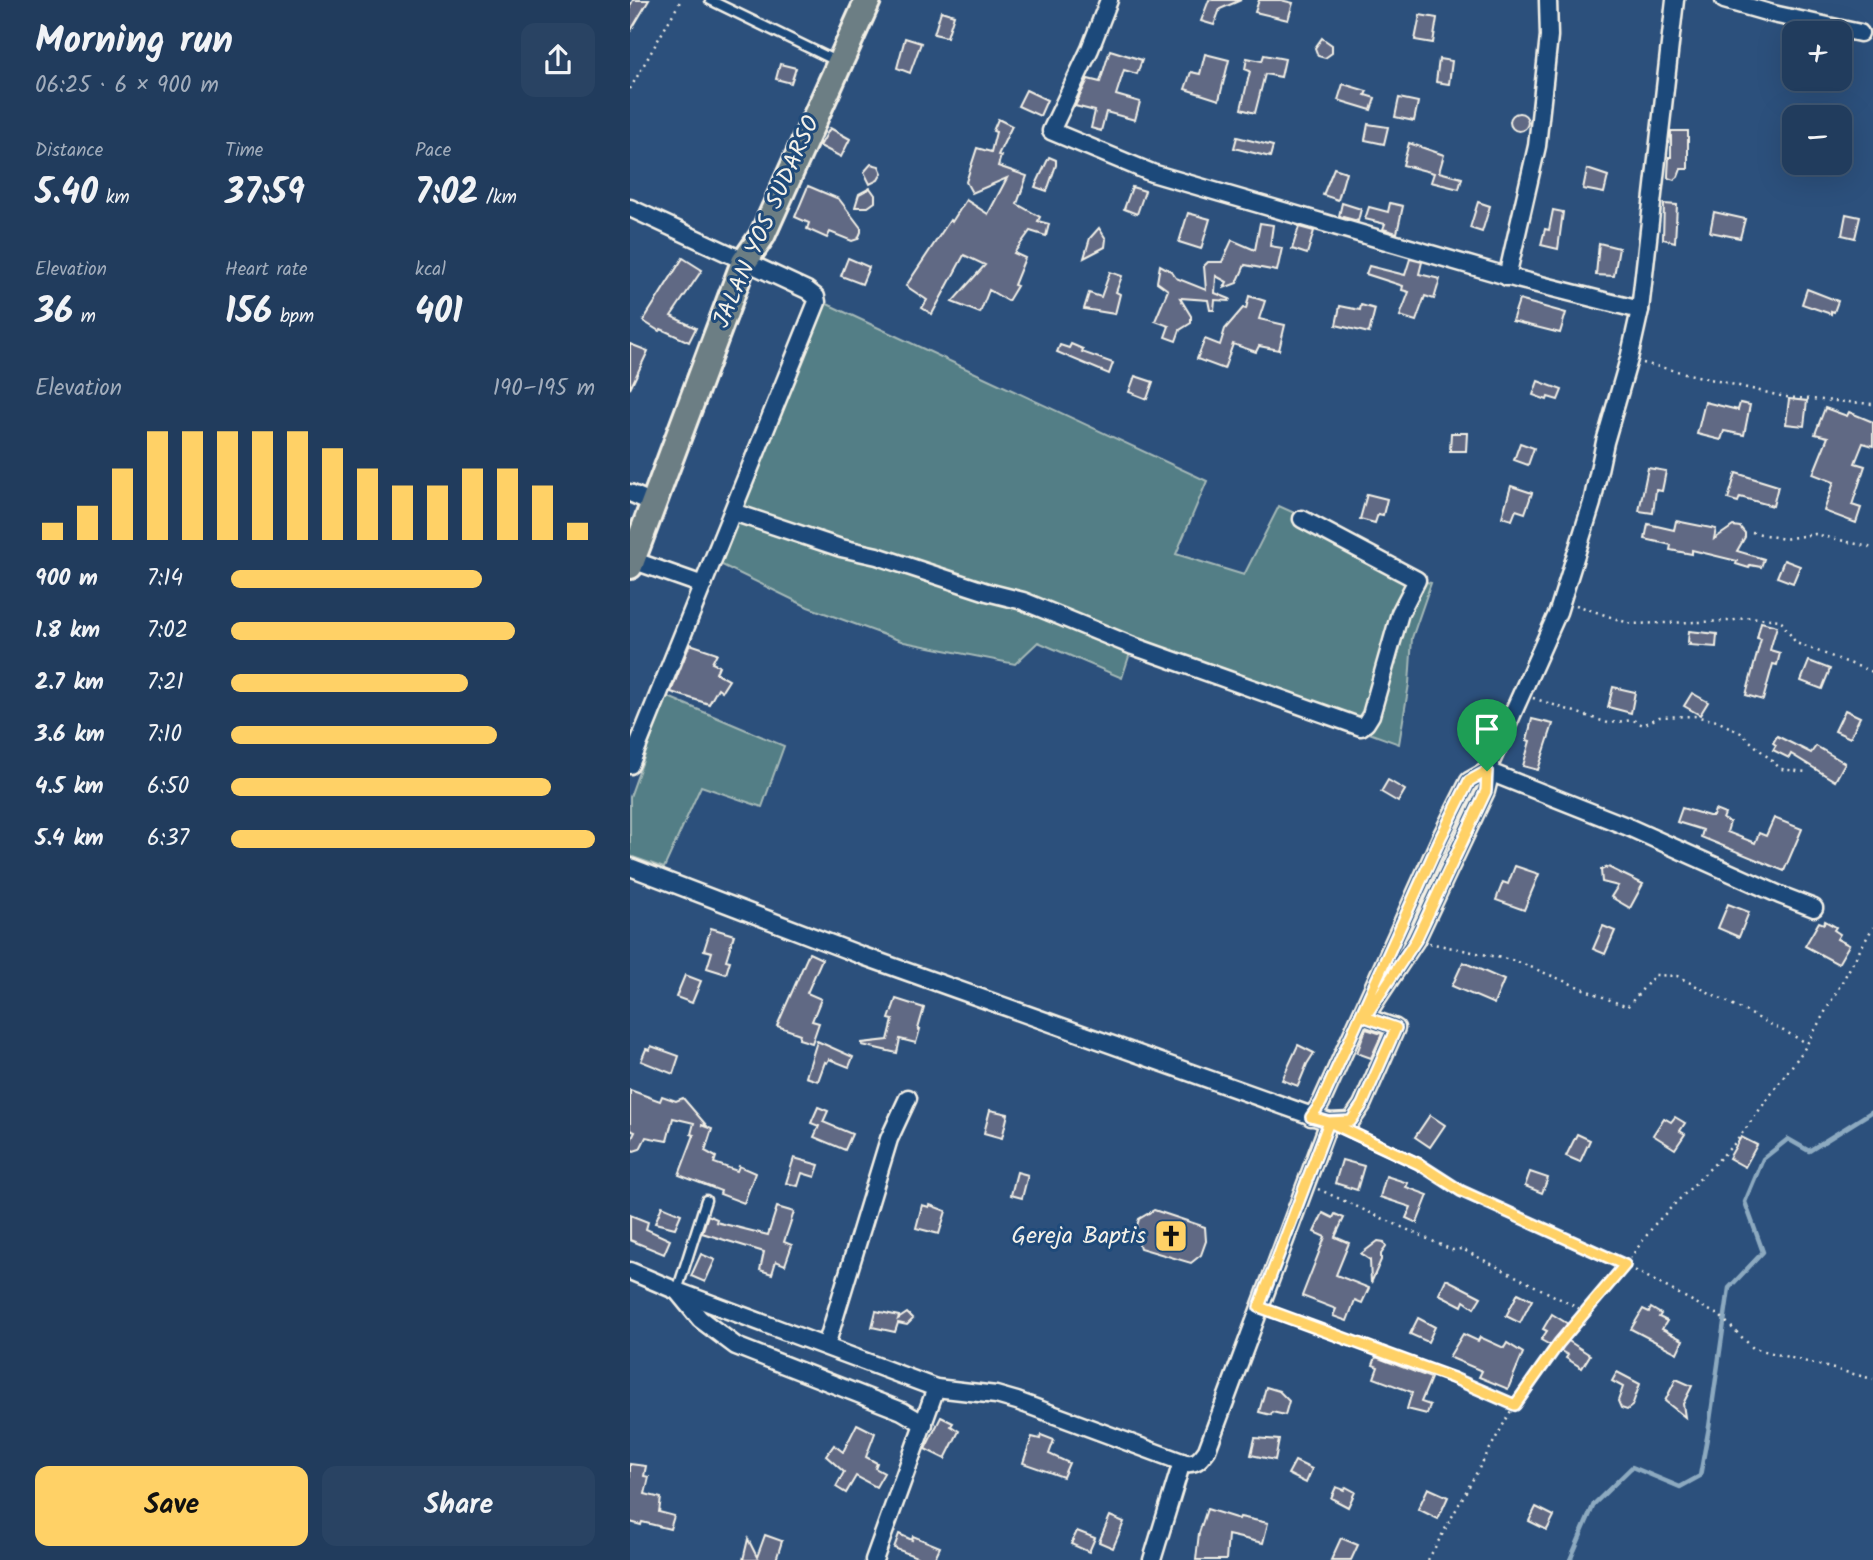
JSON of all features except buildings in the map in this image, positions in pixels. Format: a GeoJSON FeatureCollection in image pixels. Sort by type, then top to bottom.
{"type":"FeatureCollection","features":[{"type":"Feature","properties":{"kind":"main road","name":"JALAN YOS SUDARSO"},"geometry":{"type":"LineString","coordinates":[[631,563],[744,262],[762,236],[868,0]]}},
{"type":"Feature","properties":{"kind":"street"},"geometry":{"type":"LineString","coordinates":[[1109,0],[1090,49],[1051,131],[1152,173],[1507,277],[1640,310]]}},
{"type":"Feature","properties":{"kind":"street"},"geometry":{"type":"LineString","coordinates":[[1507,277],[1537,146],[1549,36],[1548,0]]}},
{"type":"Feature","properties":{"kind":"street"},"geometry":{"type":"LineString","coordinates":[[630,867],[863,956],[1311,1117],[1329,1122],[1351,1121],[1362,1105],[1396,1028],[1365,1017],[1416,940],[1486,791],[1487,771],[1558,612],[1592,503],[1605,442],[1640,310],[1675,0]]}},
{"type":"Feature","properties":{"kind":"street"},"geometry":{"type":"LineString","coordinates":[[1724,0],[1867,35]]}},
{"type":"Feature","properties":{"kind":"street"},"geometry":{"type":"LineString","coordinates":[[630,208],[807,290],[816,297],[817,302],[630,765]]}},
{"type":"Feature","properties":{"kind":"street"},"geometry":{"type":"LineString","coordinates":[[630,493],[653,503]]}},
{"type":"Feature","properties":{"kind":"street"},"geometry":{"type":"LineString","coordinates":[[733,512],[841,548],[877,556],[1023,601],[1133,646],[1361,727],[1371,715],[1400,613],[1417,580],[1302,519]]}},
{"type":"Feature","properties":{"kind":"street"},"geometry":{"type":"LineString","coordinates":[[631,563],[703,585]]}},
{"type":"Feature","properties":{"kind":"street"},"geometry":{"type":"LineString","coordinates":[[1487,771],[1626,825],[1814,908]]}},
{"type":"Feature","properties":{"kind":"street"},"geometry":{"type":"LineString","coordinates":[[1311,1117],[1321,1103],[1469,781],[1487,771]]}},
{"type":"Feature","properties":{"kind":"street"},"geometry":{"type":"LineString","coordinates":[[826,1346],[889,1139],[908,1098]]}},
{"type":"Feature","properties":{"kind":"street"},"geometry":{"type":"LineString","coordinates":[[630,1270],[677,1291],[936,1388],[996,1395],[1017,1401],[1187,1464],[1199,1461],[1208,1450],[1329,1122]]}},
{"type":"Feature","properties":{"kind":"street"},"geometry":{"type":"LineString","coordinates":[[677,1291],[701,1319],[736,1346],[902,1410],[924,1424]]}},
{"type":"Feature","properties":{"kind":"street"},"geometry":{"type":"LineString","coordinates":[[874,1560],[936,1388]]}},
{"type":"Feature","properties":{"kind":"street"},"geometry":{"type":"LineString","coordinates":[[1152,1560],[1182,1462]]}},
{"type":"Feature","properties":{"kind":"lane"},"geometry":{"type":"LineString","coordinates":[[710,0],[838,62]]}},
{"type":"Feature","properties":{"kind":"lane"},"geometry":{"type":"LineString","coordinates":[[1329,1122],[1419,1164]]}},
{"type":"Feature","properties":{"kind":"lane"},"geometry":{"type":"LineString","coordinates":[[677,1291],[706,1200]]}},
{"type":"Feature","properties":{"kind":"lane"},"geometry":{"type":"LineString","coordinates":[[1259,1307],[1453,1378]]}},
{"type":"Feature","properties":{"kind":"path"},"geometry":{"type":"LineString","coordinates":[[630,89],[681,0]]}},
{"type":"Feature","properties":{"kind":"path"},"geometry":{"type":"LineString","coordinates":[[1629,359],[1785,397],[1873,404]]}},
{"type":"Feature","properties":{"kind":"path"},"geometry":{"type":"LineString","coordinates":[[1752,533],[1784,539],[1815,534],[1873,548]]}},
{"type":"Feature","properties":{"kind":"path"},"geometry":{"type":"LineString","coordinates":[[1561,599],[1630,624],[1730,621],[1750,617],[1780,620],[1796,643],[1873,672]]}},
{"type":"Feature","properties":{"kind":"path"},"geometry":{"type":"LineString","coordinates":[[1520,694],[1608,723],[1633,720],[1643,725],[1659,717],[1682,716],[1717,721],[1741,733],[1781,769],[1806,772]]}},
{"type":"Feature","properties":{"kind":"path"},"geometry":{"type":"LineString","coordinates":[[1428,1560],[1515,1405],[1559,1343],[1625,1265],[1655,1224],[1735,1143],[1808,1043],[1873,928]]}},
{"type":"Feature","properties":{"kind":"path"},"geometry":{"type":"LineString","coordinates":[[1416,940],[1516,961],[1627,1007],[1655,975],[1677,976],[1808,1043]]}},
{"type":"Feature","properties":{"kind":"path"},"geometry":{"type":"LineString","coordinates":[[1419,1164],[1461,1191],[1625,1265],[1720,1315],[1753,1348],[1873,1379]]}},
{"type":"Feature","properties":{"kind":"path"},"geometry":{"type":"LineString","coordinates":[[1306,1183],[1452,1250],[1462,1249],[1585,1312]]}},
{"type":"Feature","properties":{"kind":"path"},"geometry":{"type":"LineString","coordinates":[[1453,1378],[1515,1405]]}},
{"type":"Feature","properties":{"kind":"green space"},"geometry":{"type":"Polygon","coordinates":[[[823,302],[1207,481],[1176,554],[1244,575],[1279,506],[1417,580],[1431,583],[1412,638],[1409,684],[1399,744],[1132,647],[1122,678],[1038,642],[1015,664],[904,642],[808,607],[718,563],[823,302]]]}},
{"type":"Feature","properties":{"kind":"green space"},"geometry":{"type":"Polygon","coordinates":[[[666,696],[784,746],[762,807],[701,786],[664,868],[630,856],[630,797],[666,696]]]}},
{"type":"Feature","properties":{"kind":"waterway"},"geometry":{"type":"LineString","coordinates":[[1570,1560],[1594,1504],[1632,1467],[1680,1487],[1700,1476],[1729,1288],[1763,1252],[1745,1202],[1763,1159],[1788,1139],[1809,1151],[1873,1111]]}},
{"type":"Feature","properties":{"kind":"place","name":"Gereja Baptis"},"geometry":{"type":"Point","coordinates":[1171,1236]}},
{"type":"Feature","properties":{"kind":"route"},"geometry":{"type":"LineString","coordinates":[[1487,771],[1469,781],[1321,1103],[1311,1117],[1329,1122],[1259,1307],[1453,1378],[1515,1405],[1559,1343],[1625,1265],[1461,1191],[1419,1164],[1329,1122],[1351,1121],[1362,1105],[1396,1028],[1365,1017],[1416,940],[1486,791],[1487,771]]}}]}
